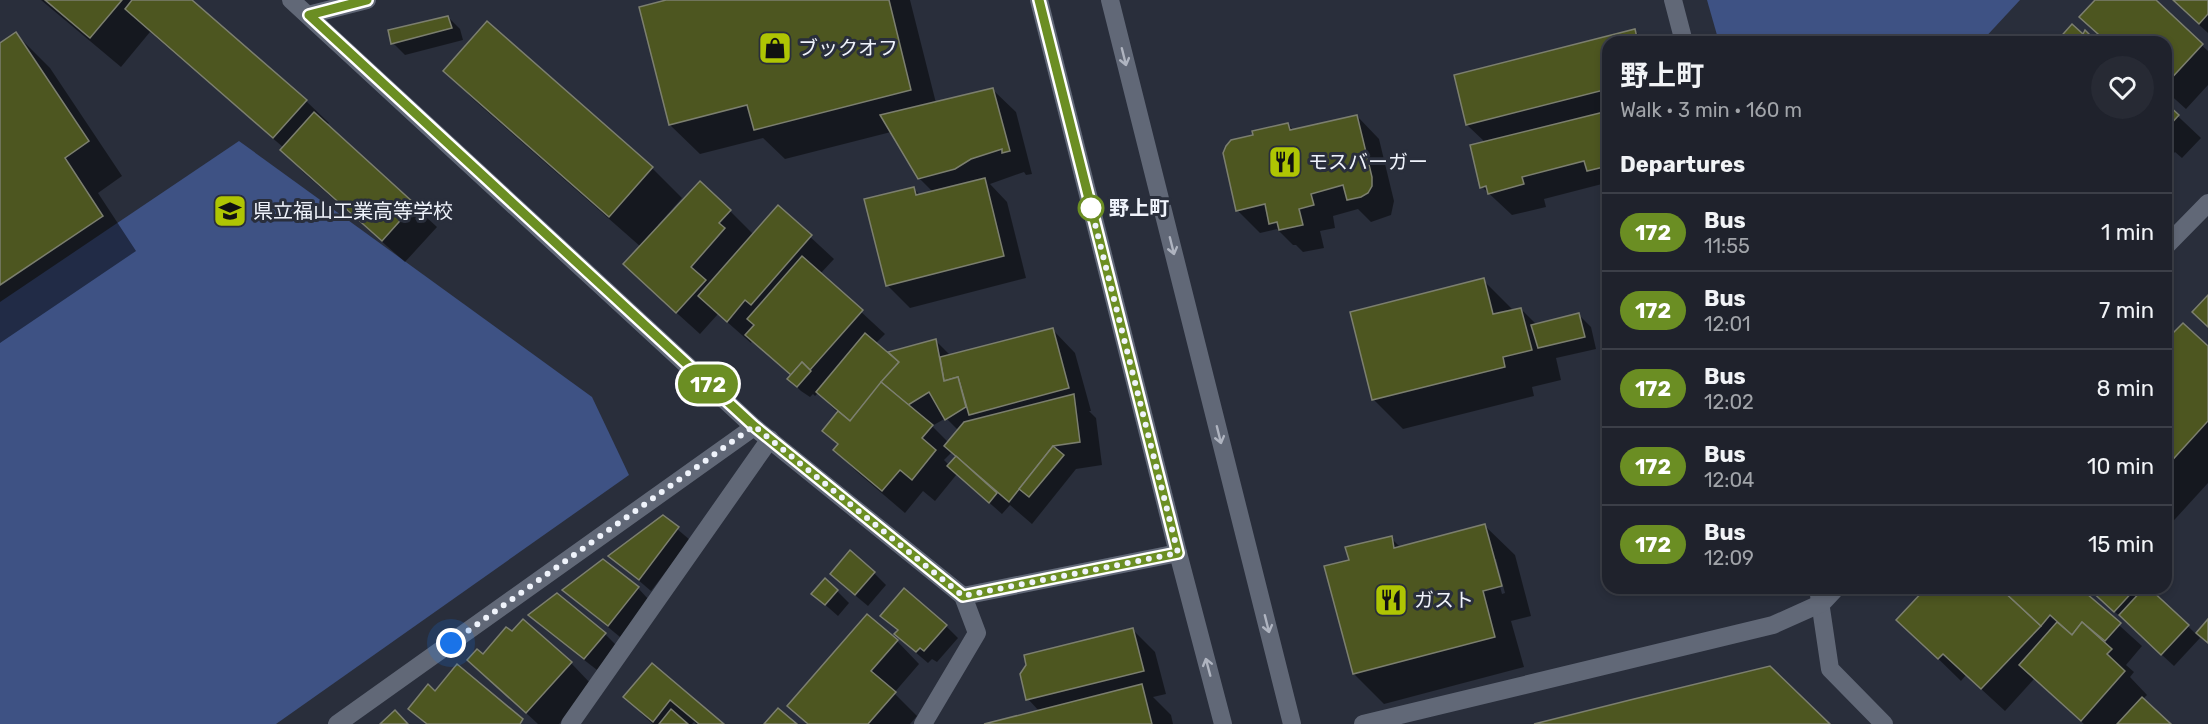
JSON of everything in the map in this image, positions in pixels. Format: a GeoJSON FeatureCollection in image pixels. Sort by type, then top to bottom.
{"type":"FeatureCollection","features":[{"type":"Feature","properties":{"kind":"street"},"geometry":{"type":"LineString","coordinates":[[291,0],[754,426],[963,596],[977,633],[923,724]]}},
{"type":"Feature","properties":{"kind":"street"},"geometry":{"type":"LineString","coordinates":[[309,15],[367,0]]}},
{"type":"Feature","properties":{"kind":"street"},"geometry":{"type":"LineString","coordinates":[[1039,0],[1178,553],[1224,724]]}},
{"type":"Feature","properties":{"kind":"street"},"geometry":{"type":"LineString","coordinates":[[1110,0],[1292,724]]}},
{"type":"Feature","properties":{"kind":"street"},"geometry":{"type":"LineString","coordinates":[[1673,0],[1682,36]]}},
{"type":"Feature","properties":{"kind":"street"},"geometry":{"type":"LineString","coordinates":[[2172,240],[2208,203]]}},
{"type":"Feature","properties":{"kind":"street"},"geometry":{"type":"LineString","coordinates":[[338,724],[754,426]]}},
{"type":"Feature","properties":{"kind":"street"},"geometry":{"type":"LineString","coordinates":[[570,724],[770,439]]}},
{"type":"Feature","properties":{"kind":"street"},"geometry":{"type":"LineString","coordinates":[[963,596],[1178,553]]}},
{"type":"Feature","properties":{"kind":"street"},"geometry":{"type":"LineString","coordinates":[[1363,724],[1773,625],[1820,595],[1830,669],[1884,724]]}},
{"type":"Feature","properties":{"kind":"shaded area"},"geometry":{"type":"Polygon","coordinates":[[[1707,0],[2020,0],[1987,36],[1717,36],[1707,0]]]}},
{"type":"Feature","properties":{"kind":"shaded area","name":"県立福山工業高等学校"},"geometry":{"type":"Polygon","coordinates":[[[239,141],[592,397],[629,475],[276,724],[0,724],[0,302],[239,141]]]}},
{"type":"Feature","properties":{"kind":"building"},"geometry":{"type":"Polygon","coordinates":[[[45,0],[122,0],[90,38],[45,0]]]}},
{"type":"Feature","properties":{"kind":"building"},"geometry":{"type":"Polygon","coordinates":[[[132,0],[192,0],[307,100],[273,138],[125,9],[132,0]]]}},
{"type":"Feature","properties":{"kind":"building","name":"ブックオフ"},"geometry":{"type":"Polygon","coordinates":[[[666,0],[889,0],[911,90],[754,130],[747,105],[669,125],[639,7],[666,0]]]}},
{"type":"Feature","properties":{"kind":"building"},"geometry":{"type":"Polygon","coordinates":[[[2095,0],[2156,0],[2203,44],[2172,78],[2172,36],[2100,36],[2079,17],[2095,0]]]}},
{"type":"Feature","properties":{"kind":"building"},"geometry":{"type":"Polygon","coordinates":[[[2173,0],[2208,0],[2208,14],[2199,24],[2173,0]]]}},
{"type":"Feature","properties":{"kind":"building"},"geometry":{"type":"Polygon","coordinates":[[[448,16],[452,28],[391,44],[388,30],[448,16]]]}},
{"type":"Feature","properties":{"kind":"building"},"geometry":{"type":"Polygon","coordinates":[[[487,21],[653,167],[609,217],[443,71],[487,21]]]}},
{"type":"Feature","properties":{"kind":"building"},"geometry":{"type":"Polygon","coordinates":[[[2072,24],[2083,34],[2085,30],[2091,36],[2061,36],[2072,24]]]}},
{"type":"Feature","properties":{"kind":"building"},"geometry":{"type":"Polygon","coordinates":[[[1635,29],[1637,36],[1607,36],[1635,29]]]}},
{"type":"Feature","properties":{"kind":"building"},"geometry":{"type":"Polygon","coordinates":[[[16,32],[89,141],[65,158],[103,216],[0,285],[0,43],[16,32]]]}},
{"type":"Feature","properties":{"kind":"building"},"geometry":{"type":"Polygon","coordinates":[[[1602,37],[1602,91],[1466,125],[1454,75],[1602,37]]]}},
{"type":"Feature","properties":{"kind":"building"},"geometry":{"type":"Polygon","coordinates":[[[993,88],[1010,151],[1002,153],[1002,149],[971,159],[955,169],[918,179],[880,115],[993,88]]]}},
{"type":"Feature","properties":{"kind":"building"},"geometry":{"type":"Polygon","coordinates":[[[2172,109],[2179,115],[2172,123],[2172,109]]]}},
{"type":"Feature","properties":{"kind":"building"},"geometry":{"type":"Polygon","coordinates":[[[314,112],[415,204],[382,241],[280,150],[314,112]]]}},
{"type":"Feature","properties":{"kind":"building"},"geometry":{"type":"Polygon","coordinates":[[[1602,112],[1602,167],[1587,171],[1584,161],[1522,177],[1524,184],[1488,194],[1486,186],[1480,188],[1470,145],[1602,112]]]}},
{"type":"Feature","properties":{"kind":"building"},"geometry":{"type":"Polygon","coordinates":[[[1357,115],[1372,177],[1372,186],[1368,193],[1347,200],[1343,185],[1311,194],[1314,205],[1299,209],[1303,225],[1279,230],[1277,222],[1269,224],[1265,204],[1236,211],[1223,153],[1231,140],[1253,135],[1252,131],[1288,123],[1290,130],[1357,115]]]}},
{"type":"Feature","properties":{"kind":"building"},"geometry":{"type":"Polygon","coordinates":[[[985,178],[1004,256],[886,286],[864,199],[914,187],[916,195],[985,178]]]}},
{"type":"Feature","properties":{"kind":"building"},"geometry":{"type":"Polygon","coordinates":[[[700,181],[731,210],[719,223],[725,228],[691,267],[706,280],[676,313],[623,264],[700,181]]]}},
{"type":"Feature","properties":{"kind":"building"},"geometry":{"type":"Polygon","coordinates":[[[778,205],[812,235],[751,305],[745,300],[727,322],[698,296],[778,205]]]}},
{"type":"Feature","properties":{"kind":"building"},"geometry":{"type":"Polygon","coordinates":[[[802,256],[863,310],[810,370],[802,362],[791,375],[745,335],[754,325],[747,319],[802,256]]]}},
{"type":"Feature","properties":{"kind":"building"},"geometry":{"type":"Polygon","coordinates":[[[1484,278],[1493,314],[1521,308],[1532,350],[1503,357],[1505,367],[1372,400],[1350,312],[1484,278]]]}},
{"type":"Feature","properties":{"kind":"building"},"geometry":{"type":"Polygon","coordinates":[[[2208,295],[2208,327],[2192,312],[2208,295]]]}},
{"type":"Feature","properties":{"kind":"building"},"geometry":{"type":"Polygon","coordinates":[[[1579,313],[1585,337],[1538,348],[1531,325],[1579,313]]]}},
{"type":"Feature","properties":{"kind":"building"},"geometry":{"type":"Polygon","coordinates":[[[2183,323],[2208,346],[2208,421],[2172,460],[2172,334],[2183,323]]]}},
{"type":"Feature","properties":{"kind":"building"},"geometry":{"type":"Polygon","coordinates":[[[1053,328],[1069,388],[969,415],[958,377],[944,381],[940,357],[1053,328]]]}},
{"type":"Feature","properties":{"kind":"building"},"geometry":{"type":"Polygon","coordinates":[[[865,333],[899,362],[850,421],[816,392],[865,333]]]}},
{"type":"Feature","properties":{"kind":"building"},"geometry":{"type":"Polygon","coordinates":[[[936,339],[944,381],[958,377],[966,407],[945,420],[929,392],[908,405],[881,382],[899,362],[888,352],[936,339]]]}},
{"type":"Feature","properties":{"kind":"building"},"geometry":{"type":"Polygon","coordinates":[[[802,362],[811,371],[797,387],[787,379],[802,362]]]}},
{"type":"Feature","properties":{"kind":"building"},"geometry":{"type":"Polygon","coordinates":[[[881,382],[933,425],[922,438],[936,450],[912,480],[900,470],[882,491],[833,450],[838,444],[822,431],[838,411],[850,421],[881,382]]]}},
{"type":"Feature","properties":{"kind":"building"},"geometry":{"type":"Polygon","coordinates":[[[1074,394],[1080,442],[1053,446],[1009,502],[944,446],[964,422],[1074,394]]]}},
{"type":"Feature","properties":{"kind":"building"},"geometry":{"type":"Polygon","coordinates":[[[1053,446],[1064,455],[1029,497],[1019,489],[1053,446]]]}},
{"type":"Feature","properties":{"kind":"building"},"geometry":{"type":"Polygon","coordinates":[[[956,456],[997,493],[989,503],[947,466],[956,456]]]}},
{"type":"Feature","properties":{"kind":"building"},"geometry":{"type":"Polygon","coordinates":[[[663,515],[679,527],[639,580],[608,556],[663,515]]]}},
{"type":"Feature","properties":{"kind":"building"},"geometry":{"type":"Polygon","coordinates":[[[1485,524],[1502,586],[1483,591],[1495,637],[1353,674],[1324,566],[1349,560],[1345,547],[1392,536],[1394,548],[1485,524]]]}},
{"type":"Feature","properties":{"kind":"building"},"geometry":{"type":"Polygon","coordinates":[[[850,550],[875,572],[855,595],[830,574],[850,550]]]}},
{"type":"Feature","properties":{"kind":"building"},"geometry":{"type":"Polygon","coordinates":[[[603,559],[639,587],[608,626],[562,590],[603,559]]]}},
{"type":"Feature","properties":{"kind":"building"},"geometry":{"type":"Polygon","coordinates":[[[825,578],[838,590],[825,605],[811,594],[825,578]]]}},
{"type":"Feature","properties":{"kind":"building"},"geometry":{"type":"Polygon","coordinates":[[[904,588],[947,625],[924,651],[920,648],[916,652],[894,634],[898,630],[880,616],[904,588]]]}},
{"type":"Feature","properties":{"kind":"building"},"geometry":{"type":"Polygon","coordinates":[[[557,593],[606,633],[584,659],[528,615],[557,593]]]}},
{"type":"Feature","properties":{"kind":"building"},"geometry":{"type":"Polygon","coordinates":[[[1920,594],[2006,594],[2041,626],[1981,689],[1943,654],[1938,659],[1896,620],[1920,594]]]}},
{"type":"Feature","properties":{"kind":"building"},"geometry":{"type":"Polygon","coordinates":[[[2006,594],[2087,594],[2121,623],[2105,641],[2082,622],[2072,635],[2050,615],[2041,626],[2006,594]]]}},
{"type":"Feature","properties":{"kind":"building"},"geometry":{"type":"Polygon","coordinates":[[[2094,594],[2130,594],[2114,612],[2094,594]]]}},
{"type":"Feature","properties":{"kind":"building"},"geometry":{"type":"Polygon","coordinates":[[[2138,594],[2155,594],[2189,625],[2161,655],[2119,615],[2138,594]]]}},
{"type":"Feature","properties":{"kind":"building"},"geometry":{"type":"Polygon","coordinates":[[[867,614],[898,640],[871,671],[896,692],[868,724],[808,724],[787,706],[867,614]]]}},
{"type":"Feature","properties":{"kind":"building"},"geometry":{"type":"Polygon","coordinates":[[[523,619],[572,662],[526,713],[467,660],[477,649],[483,654],[506,627],[512,631],[523,619]]]}},
{"type":"Feature","properties":{"kind":"building"},"geometry":{"type":"Polygon","coordinates":[[[2208,619],[2208,643],[2196,633],[2208,619]]]}},
{"type":"Feature","properties":{"kind":"building"},"geometry":{"type":"Polygon","coordinates":[[[2057,622],[2072,635],[2082,622],[2112,649],[2107,654],[2125,671],[2081,721],[2019,665],[2057,622]]]}},
{"type":"Feature","properties":{"kind":"building"},"geometry":{"type":"Polygon","coordinates":[[[1133,628],[1144,671],[1026,700],[1020,674],[1026,665],[1024,655],[1133,628]]]}},
{"type":"Feature","properties":{"kind":"building"},"geometry":{"type":"Polygon","coordinates":[[[652,663],[724,724],[699,724],[670,700],[653,722],[623,697],[652,663]]]}},
{"type":"Feature","properties":{"kind":"building"},"geometry":{"type":"Polygon","coordinates":[[[457,664],[523,719],[520,724],[427,724],[408,709],[428,684],[435,691],[457,664]]]}},
{"type":"Feature","properties":{"kind":"building"},"geometry":{"type":"Polygon","coordinates":[[[1770,666],[1830,724],[1534,724],[1634,699],[1770,666]]]}},
{"type":"Feature","properties":{"kind":"building"},"geometry":{"type":"Polygon","coordinates":[[[1142,684],[1152,724],[984,724],[1142,684]]]}},
{"type":"Feature","properties":{"kind":"building"},"geometry":{"type":"Polygon","coordinates":[[[2142,697],[2171,724],[2117,724],[2142,697]]]}},
{"type":"Feature","properties":{"kind":"building"},"geometry":{"type":"Polygon","coordinates":[[[778,708],[797,724],[764,724],[778,708]]]}},
{"type":"Feature","properties":{"kind":"building"},"geometry":{"type":"Polygon","coordinates":[[[671,709],[688,724],[659,724],[671,709]]]}},
{"type":"Feature","properties":{"kind":"building"},"geometry":{"type":"Polygon","coordinates":[[[395,710],[408,724],[380,724],[395,710]]]}},
{"type":"Feature","properties":{"kind":"bus line","name":"172"},"geometry":{"type":"LineString","coordinates":[[367,0],[309,15],[754,426],[963,596],[1178,553],[1039,0]]}},
{"type":"Feature","properties":{"kind":"place","name":"ブックオフ"},"geometry":{"type":"Point","coordinates":[775,48]}},
{"type":"Feature","properties":{"kind":"place","name":"モスバーガー"},"geometry":{"type":"Point","coordinates":[1285,162]}},
{"type":"Feature","properties":{"kind":"place","name":"野上町"},"geometry":{"type":"Point","coordinates":[1091,208]}},
{"type":"Feature","properties":{"kind":"place","name":"県立福山工業高等学校"},"geometry":{"type":"Point","coordinates":[230,211]}},
{"type":"Feature","properties":{"kind":"place","name":"ガスト"},"geometry":{"type":"Point","coordinates":[1391,600]}},
{"type":"Feature","properties":{"kind":"route"},"geometry":{"type":"LineString","coordinates":[[451,643],[754,426],[963,596],[1178,553],[1091,208]]}}]}
